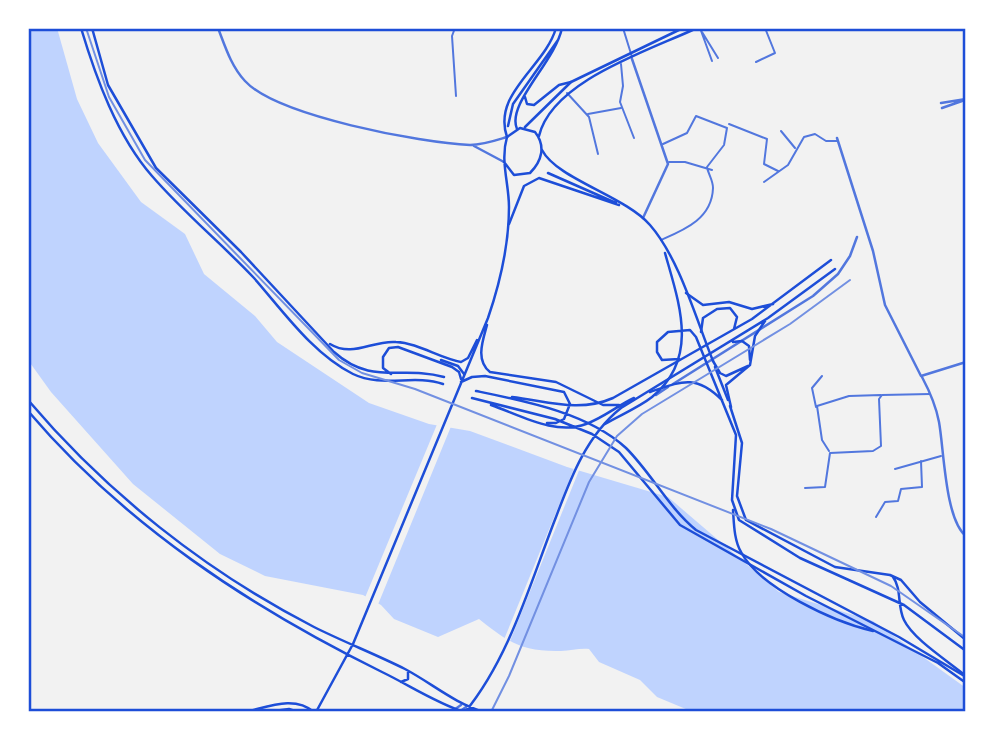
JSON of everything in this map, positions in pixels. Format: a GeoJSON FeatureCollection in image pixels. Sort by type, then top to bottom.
{"type":"FeatureCollection","features":[{"type":"Feature","properties":{"kind":"main road"},"geometry":{"type":"LineString","coordinates":[[81,28],[100,89],[151,176],[235,258],[311,341],[355,375],[386,382],[417,380],[443,384]]}},
{"type":"Feature","properties":{"kind":"main road"},"geometry":{"type":"LineString","coordinates":[[92,28],[108,85],[156,168],[241,252],[344,361],[357,368],[394,375],[444,377]]}},
{"type":"Feature","properties":{"kind":"main road"},"geometry":{"type":"LineString","coordinates":[[509,224],[504,162],[507,137],[503,116],[507,104],[546,52],[556,28]]}},
{"type":"Feature","properties":{"kind":"main road"},"geometry":{"type":"LineString","coordinates":[[527,92],[525,102],[534,104],[559,85],[571,82],[683,28]]}},
{"type":"Feature","properties":{"kind":"main road"},"geometry":{"type":"LineString","coordinates":[[517,129],[514,114],[552,56],[562,29]]}},
{"type":"Feature","properties":{"kind":"main road"},"geometry":{"type":"LineString","coordinates":[[508,127],[513,104],[550,55],[562,29]]}},
{"type":"Feature","properties":{"kind":"main road"},"geometry":{"type":"LineString","coordinates":[[699,29],[621,64],[567,93],[546,116],[539,136],[542,150],[554,166],[601,189],[643,218],[660,240],[686,293],[731,407]]}},
{"type":"Feature","properties":{"kind":"main road"},"geometry":{"type":"LineString","coordinates":[[507,137],[524,127],[571,82]]}},
{"type":"Feature","properties":{"kind":"main road"},"geometry":{"type":"LineString","coordinates":[[524,127],[539,136]]}},
{"type":"Feature","properties":{"kind":"main road"},"geometry":{"type":"LineString","coordinates":[[504,162],[514,175],[522,176],[537,167],[542,150]]}},
{"type":"Feature","properties":{"kind":"main road"},"geometry":{"type":"LineString","coordinates":[[548,173],[623,206]]}},
{"type":"Feature","properties":{"kind":"main road"},"geometry":{"type":"LineString","coordinates":[[620,406],[597,403],[556,382],[490,372],[482,362],[481,349],[500,275],[509,224],[524,186],[539,178],[623,206]]}},
{"type":"Feature","properties":{"kind":"main road"},"geometry":{"type":"LineString","coordinates":[[602,425],[650,398],[668,380],[682,347],[682,314],[663,245]]}},
{"type":"Feature","properties":{"kind":"main road"},"geometry":{"type":"LineString","coordinates":[[475,391],[577,408],[598,405],[734,330],[776,303],[831,260]]}},
{"type":"Feature","properties":{"kind":"main road"},"geometry":{"type":"LineString","coordinates":[[472,398],[557,429],[583,426],[646,393],[727,344],[835,269]]}},
{"type":"Feature","properties":{"kind":"main road"},"geometry":{"type":"LineString","coordinates":[[686,293],[703,305],[729,302],[752,309],[776,303]]}},
{"type":"Feature","properties":{"kind":"main road"},"geometry":{"type":"LineString","coordinates":[[702,333],[703,318],[723,307],[730,308],[737,317],[734,330]]}},
{"type":"Feature","properties":{"kind":"main road"},"geometry":{"type":"LineString","coordinates":[[327,342],[338,349],[360,349],[396,342],[464,361],[488,318]]}},
{"type":"Feature","properties":{"kind":"main road"},"geometry":{"type":"LineString","coordinates":[[245,712],[294,702],[304,704],[315,712],[353,644],[488,318]]}},
{"type":"Feature","properties":{"kind":"main road"},"geometry":{"type":"LineString","coordinates":[[768,318],[757,331],[750,365],[726,385],[742,443],[732,500],[740,552],[758,575],[836,618],[879,633]]}},
{"type":"Feature","properties":{"kind":"main road"},"geometry":{"type":"LineString","coordinates":[[685,357],[671,362],[662,360],[657,352],[657,342],[663,335],[677,329],[690,330],[696,337],[724,402],[737,443],[737,501],[746,520],[835,567],[890,575],[901,580],[920,602],[966,640]]}},
{"type":"Feature","properties":{"kind":"main road"},"geometry":{"type":"LineString","coordinates":[[713,361],[720,373],[726,376],[747,366],[751,358],[749,346],[742,341],[727,344]]}},
{"type":"Feature","properties":{"kind":"main road"},"geometry":{"type":"LineString","coordinates":[[394,375],[385,371],[382,360],[386,351],[395,347],[458,366],[464,376]]}},
{"type":"Feature","properties":{"kind":"main road"},"geometry":{"type":"LineString","coordinates":[[431,358],[458,370],[461,382]]}},
{"type":"Feature","properties":{"kind":"main road"},"geometry":{"type":"LineString","coordinates":[[461,382],[472,376],[492,378],[564,393],[570,404],[568,412],[556,423],[545,423]]}},
{"type":"Feature","properties":{"kind":"main road"},"geometry":{"type":"LineString","coordinates":[[646,393],[679,382],[693,381],[709,387],[724,402]]}},
{"type":"Feature","properties":{"kind":"main road"},"geometry":{"type":"LineString","coordinates":[[502,396],[563,414],[607,433],[626,448],[683,519],[696,530],[899,637],[966,676]]}},
{"type":"Feature","properties":{"kind":"main road"},"geometry":{"type":"LineString","coordinates":[[28,400],[141,513],[198,557],[313,626],[408,671],[461,705],[484,712]]}},
{"type":"Feature","properties":{"kind":"main road"},"geometry":{"type":"LineString","coordinates":[[481,401],[555,419],[592,434],[619,452],[680,525],[806,596],[938,663],[966,683]]}},
{"type":"Feature","properties":{"kind":"main road"},"geometry":{"type":"LineString","coordinates":[[28,411],[136,519],[193,563],[316,639],[453,711],[462,712],[478,696],[505,646],[571,478],[602,425],[620,406]]}},
{"type":"Feature","properties":{"kind":"main road"},"geometry":{"type":"LineString","coordinates":[[732,500],[739,520],[745,526],[800,558],[904,605],[966,652]]}},
{"type":"Feature","properties":{"kind":"main road"},"geometry":{"type":"LineString","coordinates":[[890,575],[898,584],[899,607],[908,628],[966,676]]}},
{"type":"Feature","properties":{"kind":"main road"},"geometry":{"type":"LineString","coordinates":[[401,682],[408,678],[408,671]]}},
{"type":"Feature","properties":{"kind":"main road"},"geometry":{"type":"LineString","coordinates":[[266,712],[289,709],[299,712]]}},
{"type":"Feature","properties":{"kind":"street"},"geometry":{"type":"LineString","coordinates":[[218,28],[230,60],[246,82],[269,96],[372,132],[471,145],[504,162]]}},
{"type":"Feature","properties":{"kind":"street"},"geometry":{"type":"LineString","coordinates":[[455,28],[452,36],[456,96]]}},
{"type":"Feature","properties":{"kind":"street"},"geometry":{"type":"LineString","coordinates":[[622,28],[668,162],[667,171],[643,218]]}},
{"type":"Feature","properties":{"kind":"street"},"geometry":{"type":"LineString","coordinates":[[756,62],[775,53],[765,28]]}},
{"type":"Feature","properties":{"kind":"street"},"geometry":{"type":"LineString","coordinates":[[699,29],[718,58]]}},
{"type":"Feature","properties":{"kind":"street"},"geometry":{"type":"LineString","coordinates":[[699,29],[712,61]]}},
{"type":"Feature","properties":{"kind":"street"},"geometry":{"type":"LineString","coordinates":[[621,64],[622,108],[634,138]]}},
{"type":"Feature","properties":{"kind":"street"},"geometry":{"type":"LineString","coordinates":[[567,93],[587,114],[598,154]]}},
{"type":"Feature","properties":{"kind":"street"},"geometry":{"type":"LineString","coordinates":[[941,103],[966,100]]}},
{"type":"Feature","properties":{"kind":"street"},"geometry":{"type":"LineString","coordinates":[[942,108],[966,100]]}},
{"type":"Feature","properties":{"kind":"street"},"geometry":{"type":"LineString","coordinates":[[587,114],[622,108]]}},
{"type":"Feature","properties":{"kind":"street"},"geometry":{"type":"LineString","coordinates":[[663,144],[687,133],[696,116],[718,123],[727,128],[724,145],[707,167]]}},
{"type":"Feature","properties":{"kind":"street"},"geometry":{"type":"LineString","coordinates":[[729,124],[767,139],[764,164],[780,172]]}},
{"type":"Feature","properties":{"kind":"street"},"geometry":{"type":"LineString","coordinates":[[781,131],[796,148]]}},
{"type":"Feature","properties":{"kind":"street"},"geometry":{"type":"LineString","coordinates":[[764,182],[788,165],[796,148],[810,135],[832,142],[837,140],[873,251],[886,305],[931,394],[944,455],[950,502],[960,532],[966,537]]}},
{"type":"Feature","properties":{"kind":"street"},"geometry":{"type":"LineString","coordinates":[[471,145],[507,137]]}},
{"type":"Feature","properties":{"kind":"street"},"geometry":{"type":"LineString","coordinates":[[668,162],[712,170]]}},
{"type":"Feature","properties":{"kind":"street"},"geometry":{"type":"LineString","coordinates":[[660,240],[688,229],[701,217],[713,188],[707,167]]}},
{"type":"Feature","properties":{"kind":"street"},"geometry":{"type":"LineString","coordinates":[[650,398],[813,296],[838,274],[850,256],[857,237]]}},
{"type":"Feature","properties":{"kind":"street"},"geometry":{"type":"LineString","coordinates":[[921,376],[966,362]]}},
{"type":"Feature","properties":{"kind":"street"},"geometry":{"type":"LineString","coordinates":[[804,488],[825,487],[830,453],[822,440],[812,388],[822,376]]}},
{"type":"Feature","properties":{"kind":"street"},"geometry":{"type":"LineString","coordinates":[[817,408],[849,396],[931,394]]}},
{"type":"Feature","properties":{"kind":"street"},"geometry":{"type":"LineString","coordinates":[[830,453],[869,452],[881,446],[879,399],[882,395]]}},
{"type":"Feature","properties":{"kind":"street"},"geometry":{"type":"LineString","coordinates":[[895,469],[944,455]]}},
{"type":"Feature","properties":{"kind":"street"},"geometry":{"type":"LineString","coordinates":[[876,517],[885,502],[898,501],[901,489],[922,487],[921,461]]}},
{"type":"Feature","properties":{"kind":"street"},"geometry":{"type":"LineString","coordinates":[[453,711],[461,705]]}},
{"type":"Feature","properties":{"kind":"street"},"geometry":{"type":"LineString","coordinates":[[462,712],[466,707]]}},
{"type":"Feature","properties":{"kind":"water"},"geometry":{"type":"Polygon","coordinates":[[[28,28],[57,28],[77,99],[98,143],[141,202],[185,234],[204,274],[255,316],[277,342],[369,403],[429,424],[470,431],[567,467],[668,497],[779,592],[873,621],[966,688],[966,712],[693,712],[657,697],[640,680],[599,662],[589,649],[536,650],[516,644],[479,619],[438,637],[394,619],[381,605],[363,595],[265,576],[220,554],[133,484],[51,392],[28,360],[28,28]]]}},
{"type":"Feature","properties":{"kind":"pier"},"geometry":{"type":"Polygon","coordinates":[[[438,422],[452,424],[377,607],[364,600],[438,422]]]}},
{"type":"Feature","properties":{"kind":"pier"},"geometry":{"type":"Polygon","coordinates":[[[575,466],[580,468],[508,646],[503,642],[575,466]]]}},
{"type":"Feature","properties":{"kind":"railway"},"geometry":{"type":"LineString","coordinates":[[86,28],[109,97],[145,160],[339,360],[362,373],[415,389],[771,529],[891,586],[966,638]]}},
{"type":"Feature","properties":{"kind":"railway"},"geometry":{"type":"LineString","coordinates":[[491,712],[509,676],[589,482],[617,436],[642,414],[790,324],[850,280]]}}]}
